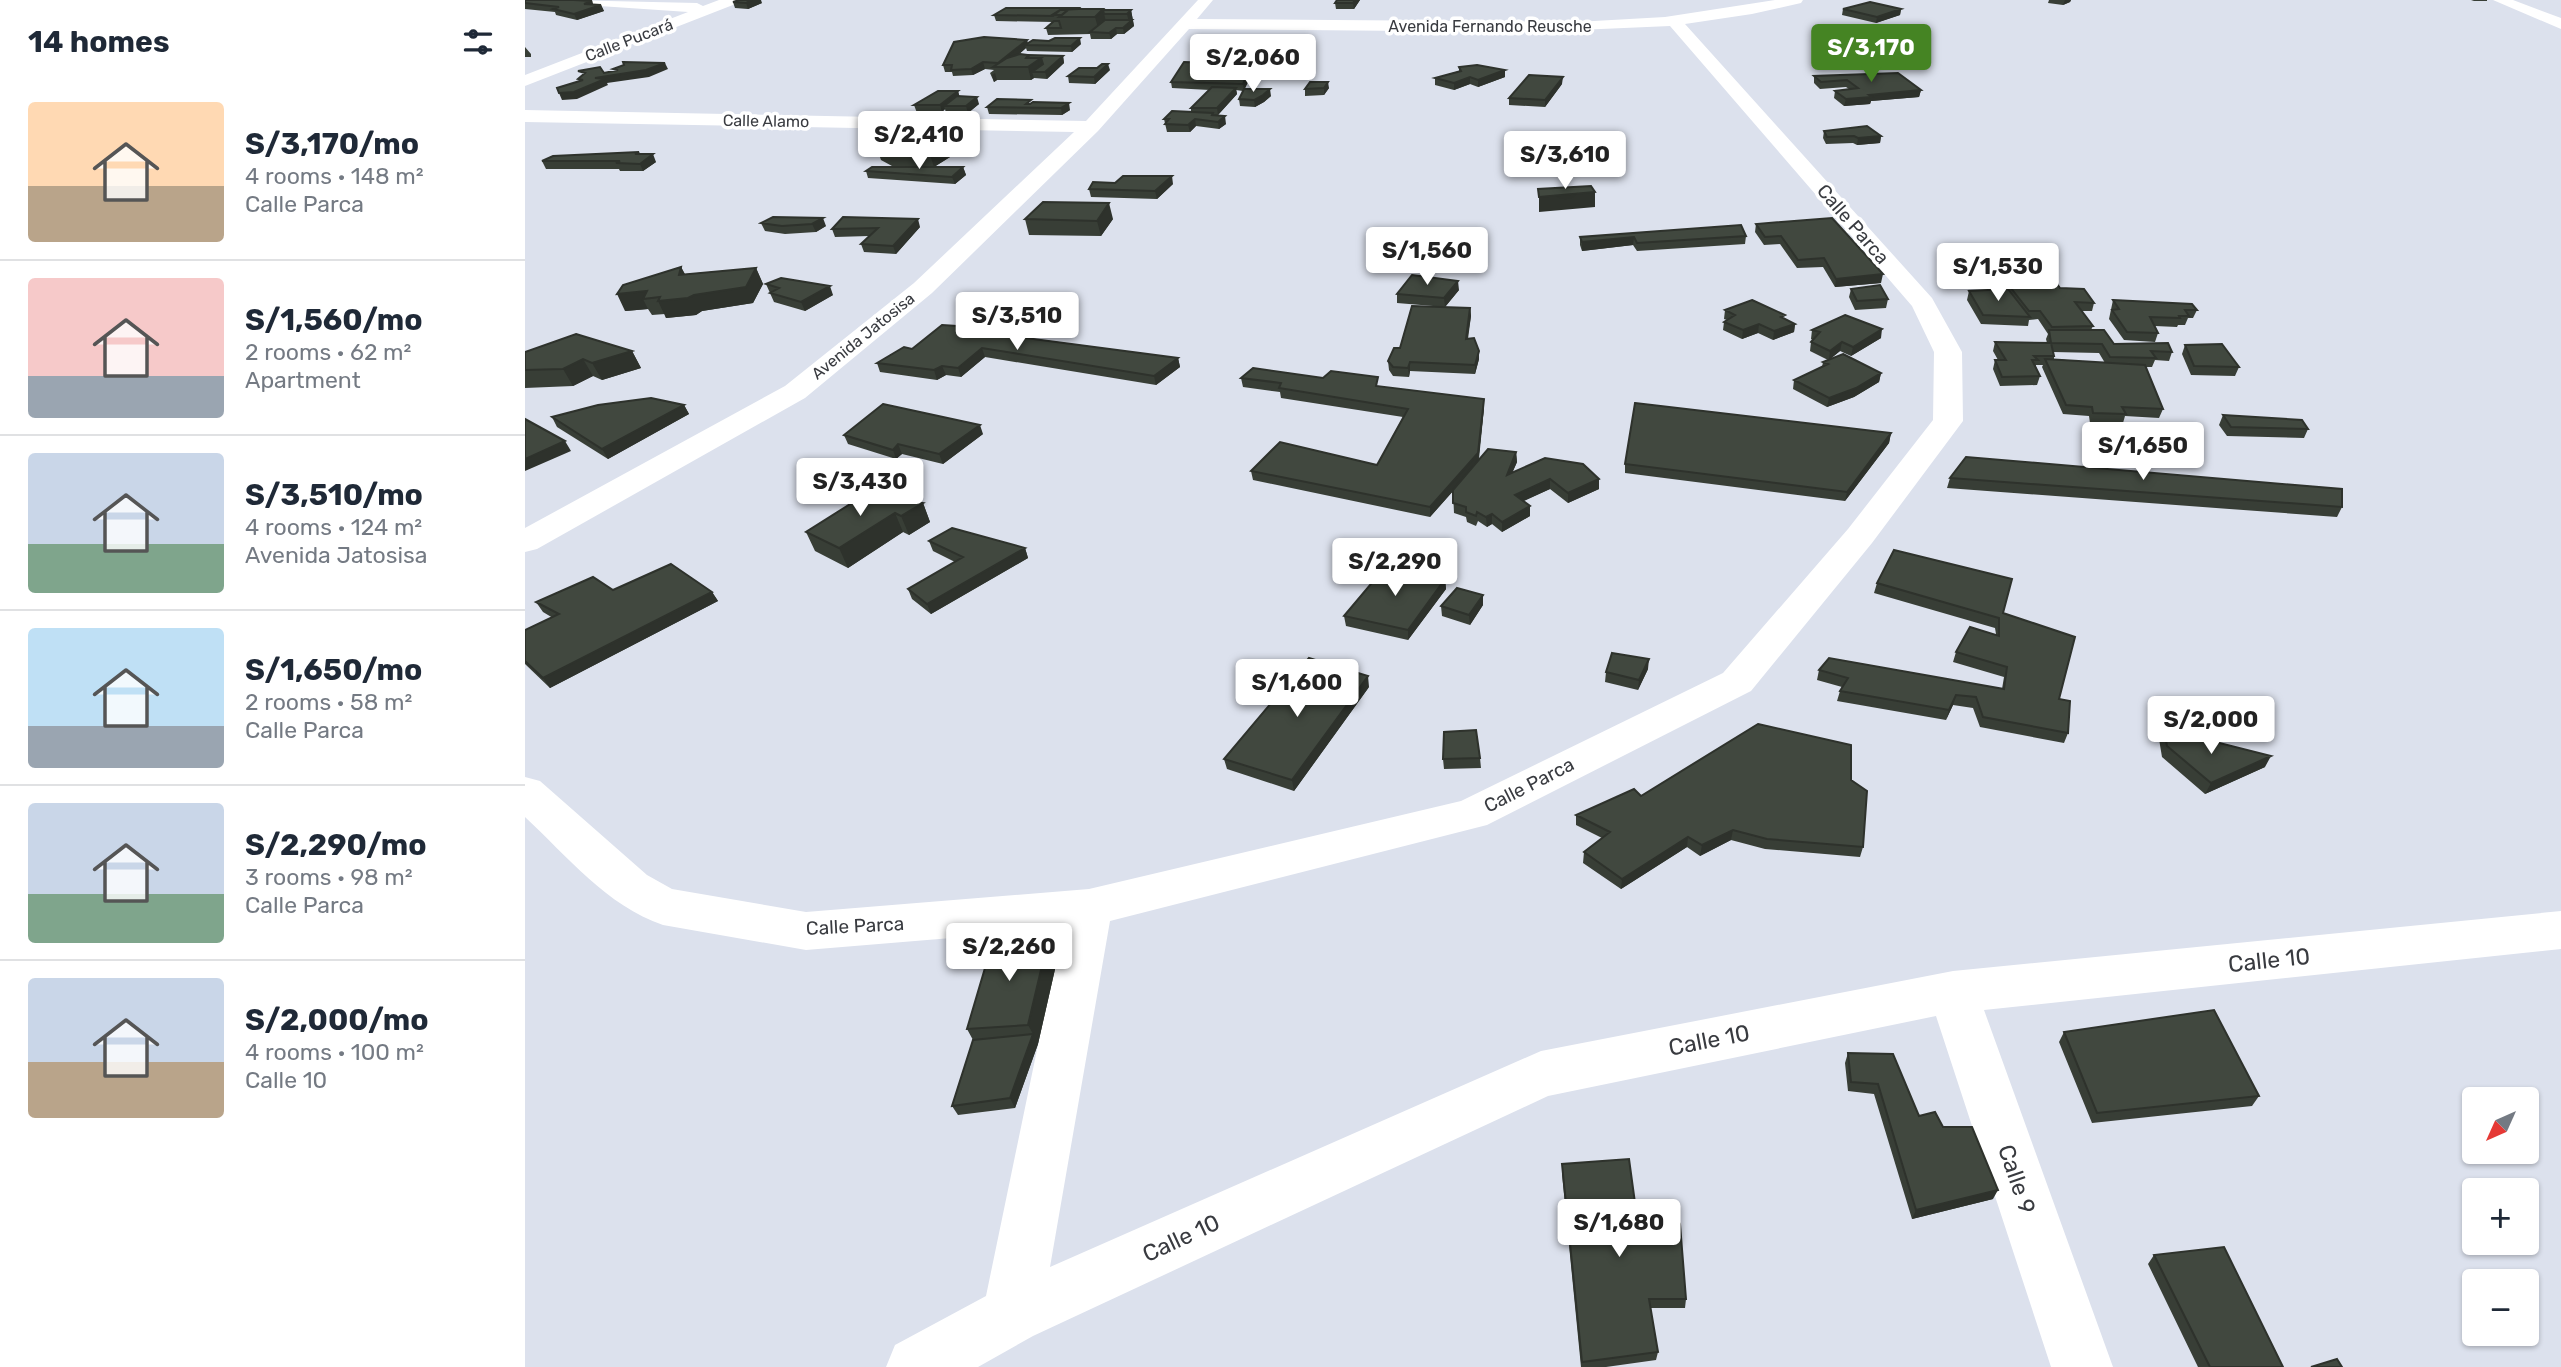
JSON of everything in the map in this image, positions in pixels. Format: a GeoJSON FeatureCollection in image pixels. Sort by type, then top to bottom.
{"type":"FeatureCollection","features":[{"type":"Feature","properties":{"kind":"street"},"geometry":{"type":"LineString","coordinates":[[570,0],[709,9]]}},
{"type":"Feature","properties":{"kind":"street","name":"Calle Pucará"},"geometry":{"type":"LineString","coordinates":[[525,81],[733,0]]}},
{"type":"Feature","properties":{"kind":"street","name":"Avenida Jatosisa"},"geometry":{"type":"LineString","coordinates":[[525,542],[795,392],[923,288],[1091,127],[1206,0]]}},
{"type":"Feature","properties":{"kind":"street","name":"Avenida Fernando Reusche"},"geometry":{"type":"LineString","coordinates":[[1182,24],[1571,28],[1675,22],[1761,9],[1796,0]]}},
{"type":"Feature","properties":{"kind":"street"},"geometry":{"type":"LineString","coordinates":[[2500,0],[2561,24]]}},
{"type":"Feature","properties":{"kind":"street","name":"Calle Parca"},"geometry":{"type":"LineString","coordinates":[[525,792],[631,888],[663,906],[806,931],[1089,908],[1472,814],[1737,682],[1860,536],[1948,421],[1948,352],[1923,303],[1675,22]]}},
{"type":"Feature","properties":{"kind":"street","name":"Calle Alamo"},"geometry":{"type":"LineString","coordinates":[[525,116],[1091,127]]}},
{"type":"Feature","properties":{"kind":"street"},"geometry":{"type":"LineString","coordinates":[[1012,1315],[1089,908]]}},
{"type":"Feature","properties":{"kind":"street","name":"Calle 10"},"geometry":{"type":"LineString","coordinates":[[917,1367],[1012,1315],[1541,1074],[1953,992],[2561,930]]}},
{"type":"Feature","properties":{"kind":"street","name":"Calle 9"},"geometry":{"type":"LineString","coordinates":[[1953,992],[2082,1367]]}},
{"type":"Feature","properties":{"kind":"building"},"geometry":{"type":"Polygon","coordinates":[[[525,0],[592,1],[584,4],[601,5],[574,14],[553,9],[559,7],[525,3],[525,0]]]}},
{"type":"Feature","properties":{"kind":"building"},"geometry":{"type":"Polygon","coordinates":[[[752,0],[746,3],[733,2],[752,0]]]}},
{"type":"Feature","properties":{"kind":"building"},"geometry":{"type":"Polygon","coordinates":[[[1337,0],[1355,0],[1353,3],[1335,3],[1337,0]]]}},
{"type":"Feature","properties":{"kind":"building"},"geometry":{"type":"Polygon","coordinates":[[[1870,2],[1901,9],[1877,17],[1843,9],[1870,2]]]}},
{"type":"Feature","properties":{"kind":"building"},"geometry":{"type":"Polygon","coordinates":[[[1006,8],[1079,8],[1060,10],[1053,16],[994,15],[1006,8]]]}},
{"type":"Feature","properties":{"kind":"building"},"geometry":{"type":"Polygon","coordinates":[[[1069,9],[1103,9],[1095,17],[1059,17],[1069,9]]]}},
{"type":"Feature","properties":{"kind":"building"},"geometry":{"type":"Polygon","coordinates":[[[1060,10],[1068,10],[1062,15],[1052,15],[1060,10]]]}},
{"type":"Feature","properties":{"kind":"building"},"geometry":{"type":"Polygon","coordinates":[[[1103,10],[1131,10],[1127,14],[1104,14],[1103,10]]]}},
{"type":"Feature","properties":{"kind":"building"},"geometry":{"type":"Polygon","coordinates":[[[1105,20],[1132,20],[1123,28],[1116,28],[1109,33],[1090,32],[1105,20]]]}},
{"type":"Feature","properties":{"kind":"building"},"geometry":{"type":"Polygon","coordinates":[[[1054,21],[1059,21],[1061,28],[1046,28],[1054,21]]]}},
{"type":"Feature","properties":{"kind":"building"},"geometry":{"type":"Polygon","coordinates":[[[984,37],[1027,40],[998,63],[983,62],[971,69],[951,70],[952,65],[943,65],[954,42],[984,37]]]}},
{"type":"Feature","properties":{"kind":"building"},"geometry":{"type":"Polygon","coordinates":[[[1055,38],[1080,38],[1071,46],[1025,45],[1033,40],[1049,41],[1055,38]]]}},
{"type":"Feature","properties":{"kind":"building"},"geometry":{"type":"Polygon","coordinates":[[[1020,54],[1028,55],[1026,58],[1041,58],[1028,67],[993,67],[1007,58],[1020,54]]]}},
{"type":"Feature","properties":{"kind":"building"},"geometry":{"type":"Polygon","coordinates":[[[1028,55],[1063,56],[1045,72],[1032,72],[1043,64],[1041,58],[1029,58],[1028,55]]]}},
{"type":"Feature","properties":{"kind":"building"},"geometry":{"type":"Polygon","coordinates":[[[623,62],[665,63],[646,70],[595,78],[605,79],[574,92],[559,93],[557,88],[583,80],[578,79],[585,73],[578,71],[600,67],[604,73],[618,70],[613,69],[624,65],[623,62]]]}},
{"type":"Feature","properties":{"kind":"building"},"geometry":{"type":"Polygon","coordinates":[[[1184,62],[1212,63],[1205,74],[1247,75],[1243,84],[1171,82],[1184,62]]]}},
{"type":"Feature","properties":{"kind":"building"},"geometry":{"type":"Polygon","coordinates":[[[1108,64],[1094,77],[1068,76],[1079,68],[1097,68],[1108,64]]]}},
{"type":"Feature","properties":{"kind":"building"},"geometry":{"type":"Polygon","coordinates":[[[1477,65],[1505,70],[1478,80],[1470,77],[1454,83],[1435,78],[1461,71],[1459,67],[1477,65]]]}},
{"type":"Feature","properties":{"kind":"building"},"geometry":{"type":"Polygon","coordinates":[[[1898,73],[1921,90],[1846,99],[1835,91],[1858,88],[1847,80],[1821,82],[1814,76],[1898,73]]]}},
{"type":"Feature","properties":{"kind":"building"},"geometry":{"type":"Polygon","coordinates":[[[1529,75],[1563,77],[1545,100],[1509,98],[1529,75]]]}},
{"type":"Feature","properties":{"kind":"building"},"geometry":{"type":"Polygon","coordinates":[[[1310,82],[1328,82],[1324,88],[1305,89],[1310,82]]]}},
{"type":"Feature","properties":{"kind":"building"},"geometry":{"type":"Polygon","coordinates":[[[1212,87],[1236,88],[1217,108],[1191,108],[1212,87]]]}},
{"type":"Feature","properties":{"kind":"building"},"geometry":{"type":"Polygon","coordinates":[[[1244,89],[1270,89],[1254,100],[1239,99],[1244,89]]]}},
{"type":"Feature","properties":{"kind":"building"},"geometry":{"type":"Polygon","coordinates":[[[938,91],[958,91],[940,105],[914,105],[938,91]]]}},
{"type":"Feature","properties":{"kind":"building"},"geometry":{"type":"Polygon","coordinates":[[[957,96],[977,97],[966,106],[944,106],[957,96]]]}},
{"type":"Feature","properties":{"kind":"building"},"geometry":{"type":"Polygon","coordinates":[[[997,99],[1031,100],[1026,104],[1069,103],[1061,108],[987,107],[997,99]]]}},
{"type":"Feature","properties":{"kind":"building"},"geometry":{"type":"Polygon","coordinates":[[[1172,111],[1225,116],[1218,122],[1195,119],[1188,125],[1165,124],[1169,119],[1164,119],[1172,111]]]}},
{"type":"Feature","properties":{"kind":"building"},"geometry":{"type":"Polygon","coordinates":[[[909,122],[930,123],[918,131],[899,130],[909,122]]]}},
{"type":"Feature","properties":{"kind":"building"},"geometry":{"type":"Polygon","coordinates":[[[1867,126],[1881,136],[1827,137],[1824,131],[1867,126]]]}},
{"type":"Feature","properties":{"kind":"building"},"geometry":{"type":"Polygon","coordinates":[[[887,139],[945,143],[929,152],[887,151],[876,146],[887,139]]]}},
{"type":"Feature","properties":{"kind":"building"},"geometry":{"type":"Polygon","coordinates":[[[639,152],[635,154],[653,154],[640,164],[616,163],[620,161],[542,161],[553,156],[639,152]]]}},
{"type":"Feature","properties":{"kind":"building"},"geometry":{"type":"Polygon","coordinates":[[[872,167],[963,167],[952,177],[866,171],[872,167]]]}},
{"type":"Feature","properties":{"kind":"building"},"geometry":{"type":"Polygon","coordinates":[[[1123,176],[1172,176],[1155,191],[1089,189],[1093,182],[1115,183],[1123,176]]]}},
{"type":"Feature","properties":{"kind":"building"},"geometry":{"type":"Polygon","coordinates":[[[1591,186],[1595,192],[1539,197],[1538,189],[1591,186]]]}},
{"type":"Feature","properties":{"kind":"building"},"geometry":{"type":"Polygon","coordinates":[[[1043,202],[1109,203],[1097,221],[1025,219],[1043,202]]]}},
{"type":"Feature","properties":{"kind":"building"},"geometry":{"type":"Polygon","coordinates":[[[773,217],[823,218],[812,224],[782,226],[761,223],[773,217]]]}},
{"type":"Feature","properties":{"kind":"building"},"geometry":{"type":"Polygon","coordinates":[[[843,217],[918,219],[893,246],[861,244],[878,228],[832,229],[843,217]]]}},
{"type":"Feature","properties":{"kind":"building"},"geometry":{"type":"Polygon","coordinates":[[[1832,218],[1883,274],[1836,279],[1824,258],[1798,260],[1781,236],[1765,237],[1756,224],[1832,218]]]}},
{"type":"Feature","properties":{"kind":"building"},"geometry":{"type":"Polygon","coordinates":[[[1741,225],[1746,236],[1637,243],[1634,237],[1582,242],[1580,237],[1741,225]]]}},
{"type":"Feature","properties":{"kind":"building"},"geometry":{"type":"Polygon","coordinates":[[[1415,235],[1458,235],[1461,250],[1440,252],[1440,244],[1415,245],[1415,235]]]}},
{"type":"Feature","properties":{"kind":"building"},"geometry":{"type":"Polygon","coordinates":[[[2040,261],[2060,288],[2084,289],[2094,303],[2075,302],[2093,326],[2052,327],[2040,311],[2029,311],[2010,287],[1997,286],[1993,279],[1979,278],[1969,262],[2040,261]]]}},
{"type":"Feature","properties":{"kind":"building"},"geometry":{"type":"Polygon","coordinates":[[[681,267],[679,275],[756,268],[746,287],[688,298],[658,301],[660,297],[643,299],[647,291],[617,294],[623,285],[681,267]]]}},
{"type":"Feature","properties":{"kind":"building"},"geometry":{"type":"Polygon","coordinates":[[[1412,275],[1458,281],[1444,298],[1397,294],[1412,275]]]}},
{"type":"Feature","properties":{"kind":"building"},"geometry":{"type":"Polygon","coordinates":[[[781,278],[830,286],[801,302],[770,293],[779,288],[766,284],[781,278]]]}},
{"type":"Feature","properties":{"kind":"building"},"geometry":{"type":"Polygon","coordinates":[[[1880,285],[1888,299],[1857,301],[1851,289],[1880,285]]]}},
{"type":"Feature","properties":{"kind":"building"},"geometry":{"type":"Polygon","coordinates":[[[2008,289],[2030,317],[1983,315],[1969,291],[2008,289]]]}},
{"type":"Feature","properties":{"kind":"building"},"geometry":{"type":"Polygon","coordinates":[[[1752,300],[1785,315],[1781,317],[1795,324],[1774,331],[1759,324],[1743,330],[1724,322],[1735,315],[1725,310],[1752,300]]]}},
{"type":"Feature","properties":{"kind":"building"},"geometry":{"type":"Polygon","coordinates":[[[2113,300],[2192,304],[2197,310],[2185,310],[2189,316],[2179,316],[2180,318],[2150,317],[2158,333],[2127,332],[2112,310],[2119,309],[2113,300]]]}},
{"type":"Feature","properties":{"kind":"building"},"geometry":{"type":"Polygon","coordinates":[[[1412,306],[1470,308],[1466,339],[1474,338],[1479,351],[1475,365],[1410,362],[1408,368],[1393,367],[1388,361],[1394,348],[1400,348],[1412,306]]]}},
{"type":"Feature","properties":{"kind":"building"},"geometry":{"type":"Polygon","coordinates":[[[1845,315],[1882,329],[1853,347],[1842,342],[1830,351],[1811,342],[1820,332],[1812,330],[1845,315]]]}},
{"type":"Feature","properties":{"kind":"building"},"geometry":{"type":"Polygon","coordinates":[[[942,325],[1004,329],[996,334],[1178,358],[1154,376],[982,348],[958,368],[942,366],[934,370],[877,363],[904,347],[912,349],[942,325]]]}},
{"type":"Feature","properties":{"kind":"building"},"geometry":{"type":"Polygon","coordinates":[[[2049,330],[2104,330],[2114,344],[2168,343],[2172,352],[2151,351],[2156,358],[2110,357],[2102,344],[2051,343],[2049,330]]]}},
{"type":"Feature","properties":{"kind":"building"},"geometry":{"type":"Polygon","coordinates":[[[576,334],[632,351],[592,363],[583,359],[563,369],[525,370],[525,352],[576,334]]]}},
{"type":"Feature","properties":{"kind":"building"},"geometry":{"type":"Polygon","coordinates":[[[1995,342],[2051,343],[2054,356],[2034,356],[2038,360],[2032,360],[2040,376],[2002,377],[1995,360],[2006,360],[1995,342]]]}},
{"type":"Feature","properties":{"kind":"building"},"geometry":{"type":"Polygon","coordinates":[[[2222,344],[2239,367],[2194,366],[2185,345],[2222,344]]]}},
{"type":"Feature","properties":{"kind":"building"},"geometry":{"type":"Polygon","coordinates":[[[1843,354],[1881,373],[1856,388],[1829,398],[1794,380],[1828,364],[1823,362],[1843,354]]]}},
{"type":"Feature","properties":{"kind":"building"},"geometry":{"type":"Polygon","coordinates":[[[2045,359],[2145,365],[2163,409],[2122,407],[2126,414],[2093,413],[2092,407],[2066,405],[2045,359]]]}},
{"type":"Feature","properties":{"kind":"building"},"geometry":{"type":"Polygon","coordinates":[[[1253,368],[1323,378],[1331,371],[1378,377],[1376,386],[1484,399],[1478,453],[1430,507],[1251,471],[1280,442],[1377,465],[1408,409],[1279,388],[1281,383],[1241,378],[1253,368]]]}},
{"type":"Feature","properties":{"kind":"building"},"geometry":{"type":"Polygon","coordinates":[[[651,398],[684,405],[602,449],[552,417],[598,405],[651,398]]]}},
{"type":"Feature","properties":{"kind":"building"},"geometry":{"type":"Polygon","coordinates":[[[1635,403],[1891,433],[1847,492],[1625,464],[1635,403]]]}},
{"type":"Feature","properties":{"kind":"building"},"geometry":{"type":"Polygon","coordinates":[[[883,404],[980,425],[939,454],[898,444],[893,450],[844,435],[883,404]]]}},
{"type":"Feature","properties":{"kind":"building"},"geometry":{"type":"Polygon","coordinates":[[[2223,415],[2302,420],[2308,429],[2231,427],[2223,415]]]}},
{"type":"Feature","properties":{"kind":"building"},"geometry":{"type":"Polygon","coordinates":[[[525,419],[565,441],[525,459],[525,419]]]}},
{"type":"Feature","properties":{"kind":"building"},"geometry":{"type":"Polygon","coordinates":[[[1488,449],[1516,452],[1507,475],[1545,458],[1583,464],[1599,479],[1568,493],[1550,479],[1515,495],[1530,506],[1502,522],[1492,514],[1486,517],[1477,512],[1476,516],[1466,512],[1466,507],[1453,503],[1453,490],[1488,449]]]}},
{"type":"Feature","properties":{"kind":"building"},"geometry":{"type":"Polygon","coordinates":[[[1966,457],[2342,489],[2342,507],[1950,478],[1966,457]]]}},
{"type":"Feature","properties":{"kind":"building"},"geometry":{"type":"Polygon","coordinates":[[[866,494],[923,503],[901,516],[895,513],[839,548],[806,532],[866,494]]]}},
{"type":"Feature","properties":{"kind":"building"},"geometry":{"type":"Polygon","coordinates":[[[952,528],[1025,548],[927,604],[908,589],[963,557],[929,541],[952,528]]]}},
{"type":"Feature","properties":{"kind":"building"},"geometry":{"type":"Polygon","coordinates":[[[1894,550],[2012,579],[2003,613],[2075,637],[2059,699],[2070,701],[2068,733],[1983,717],[1976,697],[1956,695],[1949,710],[1840,691],[1848,678],[1819,670],[1829,658],[2004,689],[2007,667],[1956,652],[1970,627],[1999,636],[1999,618],[1877,583],[1894,550]]]}},
{"type":"Feature","properties":{"kind":"building"},"geometry":{"type":"Polygon","coordinates":[[[671,564],[712,592],[543,678],[525,661],[525,630],[559,614],[536,602],[593,577],[613,590],[671,564]]]}},
{"type":"Feature","properties":{"kind":"building"},"geometry":{"type":"Polygon","coordinates":[[[1386,566],[1445,579],[1408,630],[1344,616],[1386,566]]]}},
{"type":"Feature","properties":{"kind":"building"},"geometry":{"type":"Polygon","coordinates":[[[1457,588],[1483,595],[1469,615],[1441,606],[1457,588]]]}},
{"type":"Feature","properties":{"kind":"building"},"geometry":{"type":"Polygon","coordinates":[[[1612,653],[1649,659],[1639,680],[1606,672],[1612,653]]]}},
{"type":"Feature","properties":{"kind":"building"},"geometry":{"type":"Polygon","coordinates":[[[1309,658],[1368,676],[1292,780],[1224,759],[1309,658]]]}},
{"type":"Feature","properties":{"kind":"building"},"geometry":{"type":"Polygon","coordinates":[[[1758,724],[1851,745],[1851,780],[1867,791],[1863,847],[1767,839],[1733,830],[1702,845],[1688,837],[1622,879],[1584,852],[1610,832],[1576,815],[1634,789],[1641,796],[1758,724]]]}},
{"type":"Feature","properties":{"kind":"building"},"geometry":{"type":"Polygon","coordinates":[[[2164,729],[2271,756],[2211,783],[2167,746],[2164,729]]]}},
{"type":"Feature","properties":{"kind":"building"},"geometry":{"type":"Polygon","coordinates":[[[1476,730],[1480,758],[1443,759],[1444,732],[1476,730]]]}},
{"type":"Feature","properties":{"kind":"building"},"geometry":{"type":"Polygon","coordinates":[[[1049,936],[1028,1025],[967,1029],[993,941],[1049,936]]]}},
{"type":"Feature","properties":{"kind":"building"},"geometry":{"type":"Polygon","coordinates":[[[2214,1010],[2259,1096],[2097,1113],[2064,1032],[2214,1010]]]}},
{"type":"Feature","properties":{"kind":"building"},"geometry":{"type":"Polygon","coordinates":[[[1033,1034],[1010,1098],[952,1106],[973,1040],[1033,1034]]]}},
{"type":"Feature","properties":{"kind":"building"},"geometry":{"type":"Polygon","coordinates":[[[1848,1053],[1893,1054],[1919,1116],[1935,1112],[1943,1127],[1972,1127],[1998,1190],[1916,1210],[1878,1084],[1851,1082],[1848,1053]]]}},
{"type":"Feature","properties":{"kind":"building"},"geometry":{"type":"Polygon","coordinates":[[[1629,1159],[1635,1203],[1665,1200],[1680,1224],[1686,1299],[1649,1299],[1658,1352],[1582,1362],[1562,1164],[1629,1159]]]}},
{"type":"Feature","properties":{"kind":"building"},"geometry":{"type":"Polygon","coordinates":[[[2224,1247],[2283,1367],[2210,1367],[2154,1255],[2224,1247]]]}},
{"type":"Feature","properties":{"kind":"building"},"geometry":{"type":"Polygon","coordinates":[[[2337,1359],[2342,1367],[2311,1367],[2337,1359]]]}}]}
